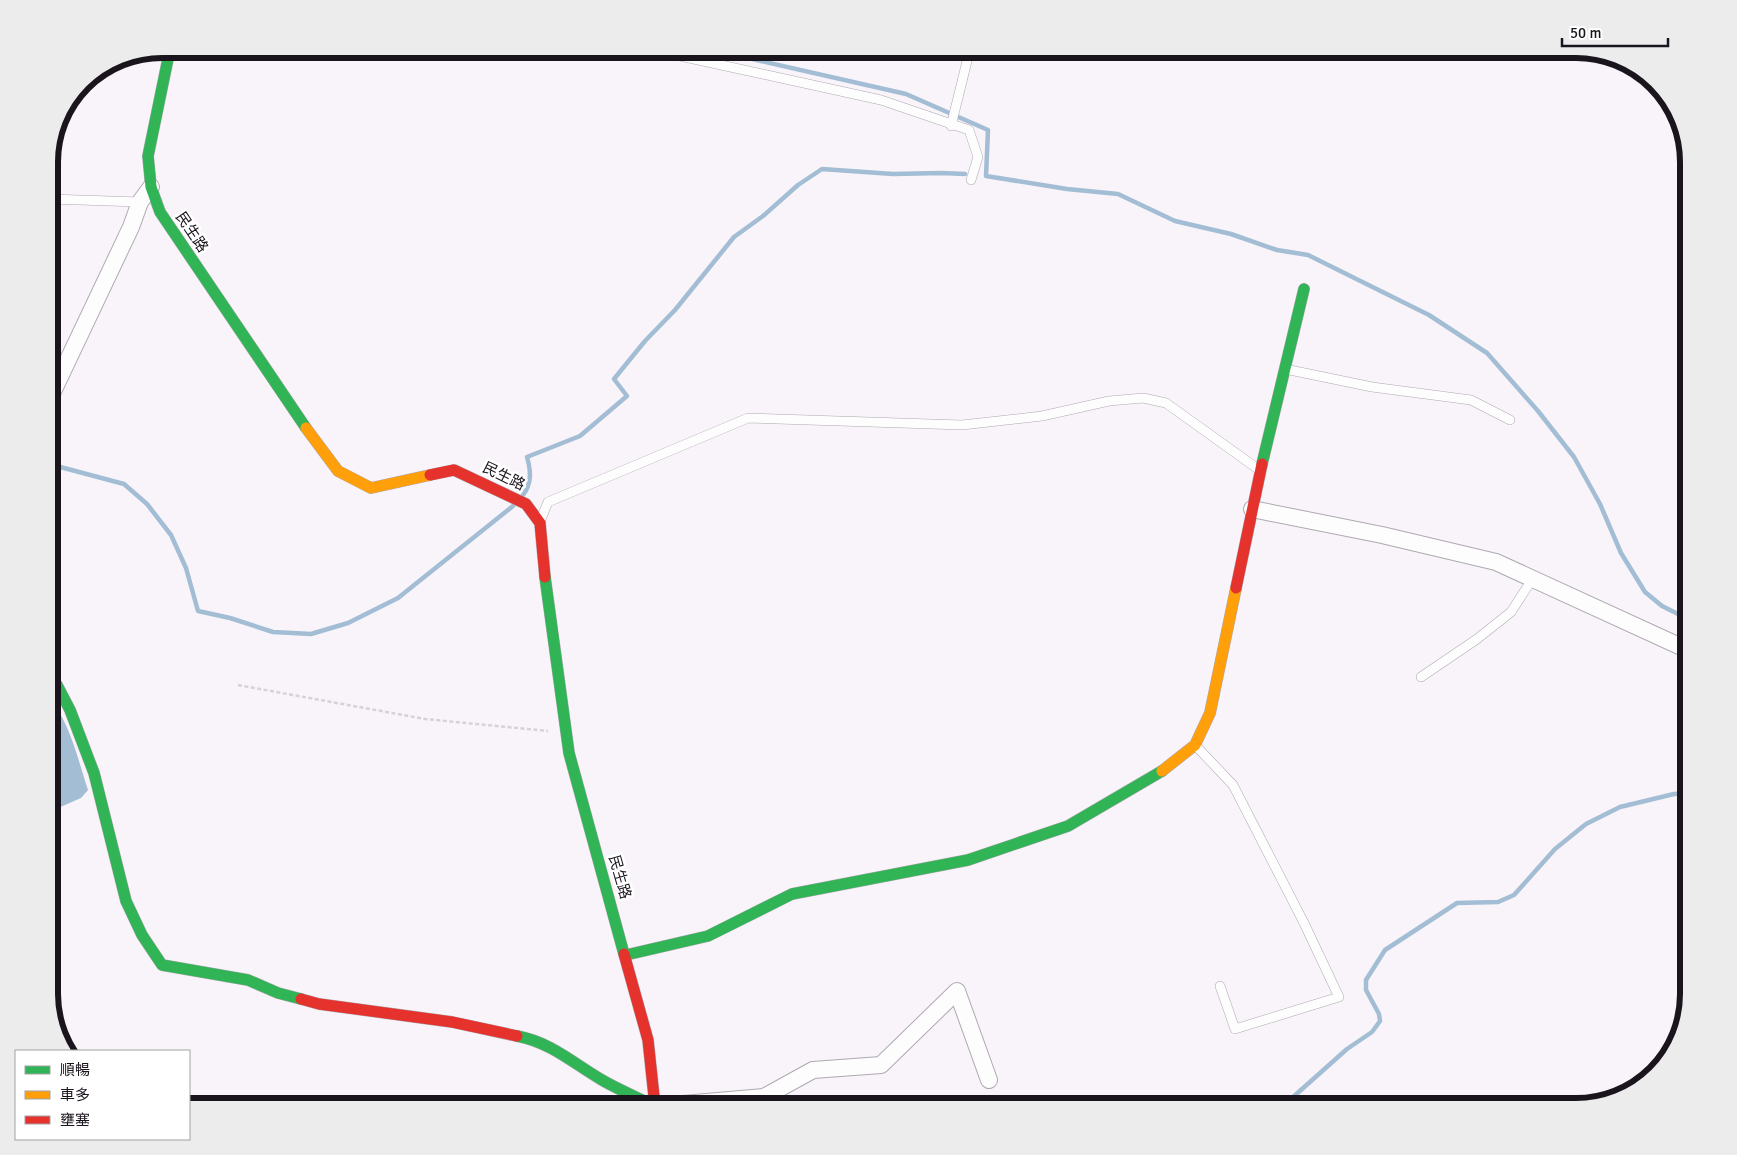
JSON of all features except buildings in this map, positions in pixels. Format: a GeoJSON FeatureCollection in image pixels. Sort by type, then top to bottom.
{"type":"FeatureCollection","features":[{"type":"Feature","properties":{"kind":"street","name":"民生路"},"geometry":{"type":"LineString","coordinates":[[168,58],[148,156],[151,188],[160,212],[308,431],[338,471],[370,488],[454,470],[526,504],[540,523],[548,605],[569,753],[648,1040],[654,1098]]}},
{"type":"Feature","properties":{"kind":"street"},"geometry":{"type":"LineString","coordinates":[[58,381],[131,227],[140,202],[151,188]]}},
{"type":"Feature","properties":{"kind":"street"},"geometry":{"type":"LineString","coordinates":[[626,955],[708,936],[792,894],[968,860],[1068,826],[1160,772],[1195,745],[1210,713],[1260,471],[1304,289]]}},
{"type":"Feature","properties":{"kind":"street"},"geometry":{"type":"LineString","coordinates":[[1252,509],[1382,535],[1487,560],[1533,578],[1680,646]]}},
{"type":"Feature","properties":{"kind":"street"},"geometry":{"type":"LineString","coordinates":[[58,689],[70,710],[94,773],[126,901],[142,935],[162,965],[248,980],[278,993],[319,1004],[452,1022],[534,1040],[562,1053],[602,1080],[639,1098]]}},
{"type":"Feature","properties":{"kind":"street"},"geometry":{"type":"LineString","coordinates":[[752,1098],[764,1097],[813,1070],[881,1064],[957,991],[989,1080]]}},
{"type":"Feature","properties":{"kind":"lane"},"geometry":{"type":"LineString","coordinates":[[951,126],[968,57]]}},
{"type":"Feature","properties":{"kind":"lane"},"geometry":{"type":"LineString","coordinates":[[687,58],[880,100],[951,126],[970,130],[978,157],[971,180]]}},
{"type":"Feature","properties":{"kind":"lane"},"geometry":{"type":"LineString","coordinates":[[58,199],[140,202]]}},
{"type":"Feature","properties":{"kind":"lane"},"geometry":{"type":"LineString","coordinates":[[1284,369],[1372,388],[1470,400],[1510,420]]}},
{"type":"Feature","properties":{"kind":"lane"},"geometry":{"type":"LineString","coordinates":[[540,523],[548,502],[748,418],[962,424],[1042,416],[1109,401],[1143,398],[1166,404],[1260,471]]}},
{"type":"Feature","properties":{"kind":"lane"},"geometry":{"type":"LineString","coordinates":[[1421,677],[1477,639],[1511,612],[1533,578]]}},
{"type":"Feature","properties":{"kind":"lane"},"geometry":{"type":"LineString","coordinates":[[1195,745],[1233,785],[1304,923],[1339,997],[1235,1029],[1220,986]]}},
{"type":"Feature","properties":{"kind":"path"},"geometry":{"type":"LineString","coordinates":[[238,685],[424,719],[566,733]]}},
{"type":"Feature","properties":{"kind":"water"},"geometry":{"type":"Polygon","coordinates":[[[58,711],[68,730],[88,790],[81,798],[58,808],[58,711]]]}},
{"type":"Feature","properties":{"kind":"waterway"},"geometry":{"type":"LineString","coordinates":[[746,58],[906,94],[988,130],[986,176],[1067,189],[1118,194],[1175,221],[1231,234],[1277,250],[1308,255],[1429,315],[1487,353],[1538,411],[1574,457],[1600,504],[1621,553],[1645,592],[1662,606],[1680,615]]}},
{"type":"Feature","properties":{"kind":"waterway"},"geometry":{"type":"LineString","coordinates":[[523,495],[530,477],[527,457],[580,436],[627,396],[614,379],[645,341],[675,310],[734,237],[763,216],[798,185],[822,169],[893,174],[965,174]]}},
{"type":"Feature","properties":{"kind":"waterway"},"geometry":{"type":"LineString","coordinates":[[58,466],[124,484],[147,504],[171,535],[186,568],[198,611],[230,618],[273,632],[311,634],[348,623],[398,598],[513,506]]}},
{"type":"Feature","properties":{"kind":"waterway"},"geometry":{"type":"LineString","coordinates":[[1292,1098],[1347,1049],[1372,1032],[1380,1021],[1379,1014],[1366,990],[1366,980],[1385,950],[1457,903],[1498,902],[1514,895],[1555,849],[1586,824],[1620,807],[1680,794]]}},
{"type":"Feature","properties":{"kind":"traffic: fast"},"geometry":{"type":"LineString","coordinates":[[168,58],[148,156],[151,187],[160,212],[306,428]]}},
{"type":"Feature","properties":{"kind":"traffic: fast"},"geometry":{"type":"LineString","coordinates":[[1262,464],[1304,289]]}},
{"type":"Feature","properties":{"kind":"traffic: fast"},"geometry":{"type":"LineString","coordinates":[[545,577],[569,753],[624,954]]}},
{"type":"Feature","properties":{"kind":"traffic: fast"},"geometry":{"type":"LineString","coordinates":[[58,687],[70,710],[94,773],[126,901],[142,935],[162,965],[248,980],[278,993],[301,999]]}},
{"type":"Feature","properties":{"kind":"traffic: fast"},"geometry":{"type":"LineString","coordinates":[[626,955],[708,936],[792,894],[968,860],[1068,826],[1162,771]]}},
{"type":"Feature","properties":{"kind":"traffic: fast"},"geometry":{"type":"LineString","coordinates":[[517,1036],[551,1048],[608,1084],[637,1098]]}},
{"type":"Feature","properties":{"kind":"traffic: slow"},"geometry":{"type":"LineString","coordinates":[[306,428],[338,471],[371,488],[430,475]]}},
{"type":"Feature","properties":{"kind":"traffic: slow"},"geometry":{"type":"LineString","coordinates":[[1162,771],[1195,745],[1210,713],[1236,588]]}},
{"type":"Feature","properties":{"kind":"traffic: jam"},"geometry":{"type":"LineString","coordinates":[[1236,588],[1262,464]]}},
{"type":"Feature","properties":{"kind":"traffic: jam"},"geometry":{"type":"LineString","coordinates":[[430,475],[454,470],[526,504],[540,523],[545,577]]}},
{"type":"Feature","properties":{"kind":"traffic: jam"},"geometry":{"type":"LineString","coordinates":[[624,954],[648,1040],[654,1098]]}},
{"type":"Feature","properties":{"kind":"traffic: jam"},"geometry":{"type":"LineString","coordinates":[[301,999],[319,1004],[452,1022],[517,1036]]}}]}
